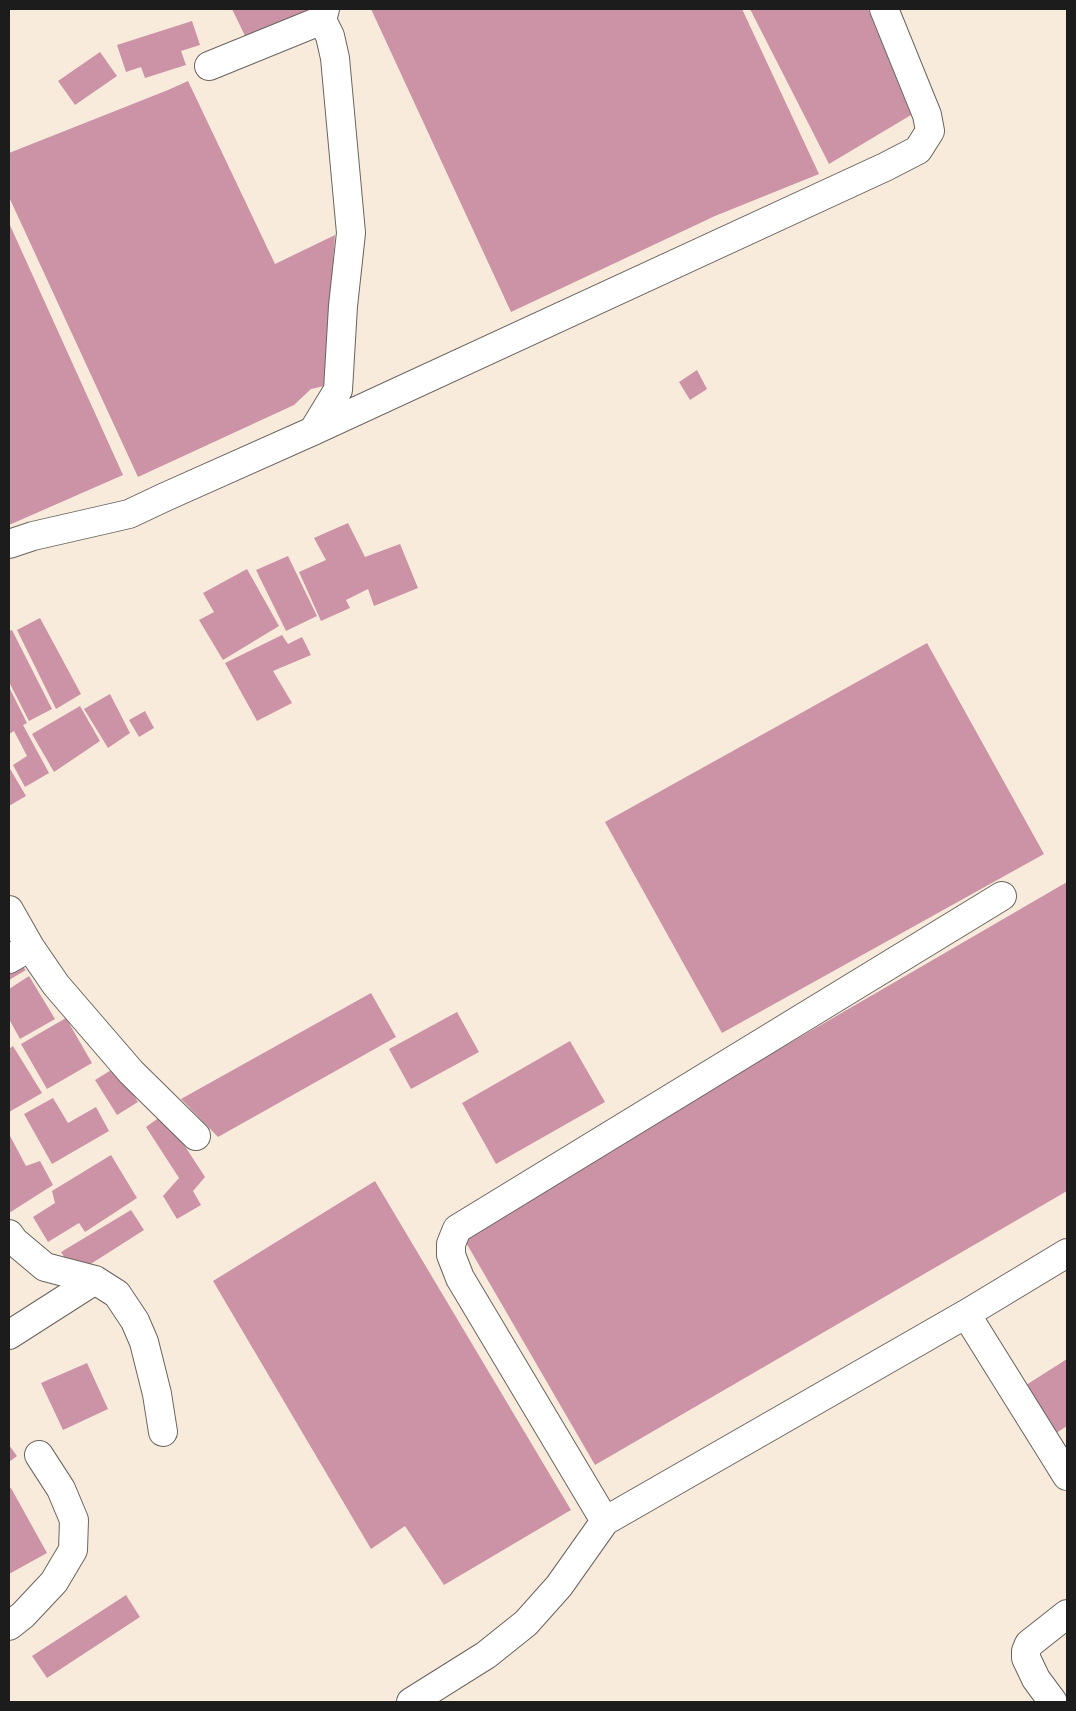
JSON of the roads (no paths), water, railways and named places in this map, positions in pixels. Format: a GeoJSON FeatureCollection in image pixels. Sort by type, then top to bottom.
{"type":"FeatureCollection","features":[{"type":"Feature","properties":{"kind":"street"},"geometry":{"type":"LineString","coordinates":[[9,544],[33,536],[129,514],[313,431],[885,167],[918,150],[930,131],[927,115],[884,9]]}},
{"type":"Feature","properties":{"kind":"street"},"geometry":{"type":"LineString","coordinates":[[209,66],[323,14],[335,58],[351,233],[343,306],[338,390],[313,431]]}},
{"type":"Feature","properties":{"kind":"street"},"geometry":{"type":"LineString","coordinates":[[605,1521],[460,1278],[451,1255],[451,1244],[457,1229],[1002,896]]}},
{"type":"Feature","properties":{"kind":"street"},"geometry":{"type":"LineString","coordinates":[[9,910],[19,953],[56,985],[131,1072],[196,1136]]}},
{"type":"Feature","properties":{"kind":"street"},"geometry":{"type":"LineString","coordinates":[[9,1234],[14,1241],[44,1267],[95,1280],[117,1294],[135,1321],[141,1334],[154,1381],[163,1432]]}},
{"type":"Feature","properties":{"kind":"street"},"geometry":{"type":"LineString","coordinates":[[411,1702],[486,1655],[526,1623],[559,1586],[605,1521],[966,1314],[1067,1253]]}},
{"type":"Feature","properties":{"kind":"street"},"geometry":{"type":"LineString","coordinates":[[9,1335],[95,1280]]}},
{"type":"Feature","properties":{"kind":"street"},"geometry":{"type":"LineString","coordinates":[[966,1314],[1067,1476]]}},
{"type":"Feature","properties":{"kind":"street"},"geometry":{"type":"LineString","coordinates":[[9,1626],[23,1615],[54,1582],[73,1550],[74,1520],[61,1489],[39,1455]]}},
{"type":"Feature","properties":{"kind":"street"},"geometry":{"type":"LineString","coordinates":[[1052,1702],[1036,1679],[1028,1663],[1026,1651],[1029,1644],[1067,1614]]}}]}
